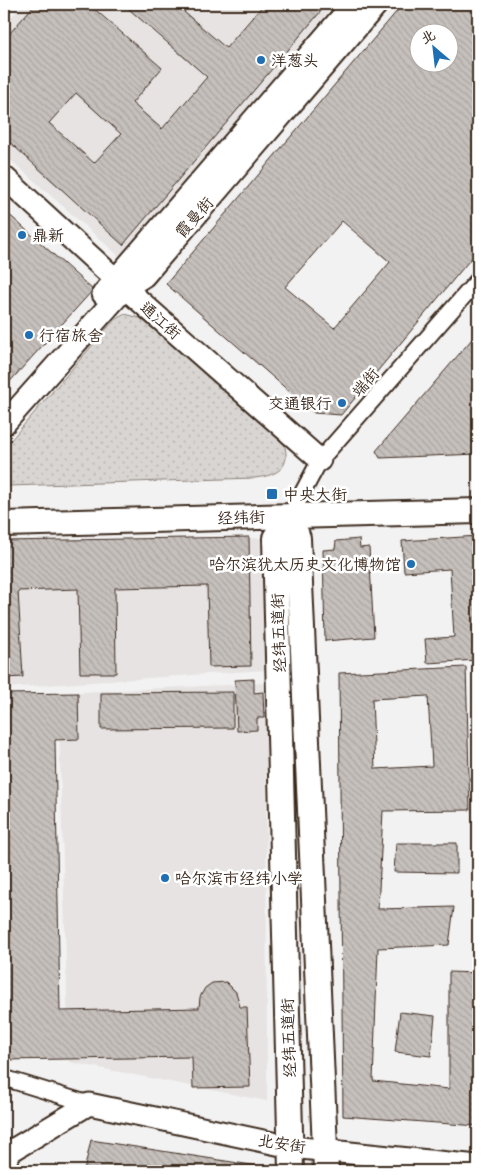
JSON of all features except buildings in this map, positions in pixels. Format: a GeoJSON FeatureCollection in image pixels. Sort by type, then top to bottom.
{"type":"FeatureCollection","features":[{"type":"Feature","properties":{"kind":"main road","name":"霞曼街"},"geometry":{"type":"LineString","coordinates":[[4,424],[353,4]]}},
{"type":"Feature","properties":{"kind":"main road","name":"霞曼街"},"geometry":{"type":"LineString","coordinates":[[4,408],[120,284],[144,276],[377,4]]}},
{"type":"Feature","properties":{"kind":"main road","name":"通江街"},"geometry":{"type":"LineString","coordinates":[[4,177],[120,284],[320,460]]}},
{"type":"Feature","properties":{"kind":"main road","name":"经纬街"},"geometry":{"type":"LineString","coordinates":[[4,524],[478,511]]}},
{"type":"Feature","properties":{"kind":"main road","name":"经纬五道街"},"geometry":{"type":"LineString","coordinates":[[290,516],[275,538],[292,1171]]}},
{"type":"Feature","properties":{"kind":"main road","name":"经纬五道街"},"geometry":{"type":"LineString","coordinates":[[290,516],[298,538],[326,1160]]}},
{"type":"Feature","properties":{"kind":"main road","name":"北安街"},"geometry":{"type":"LineString","coordinates":[[89,1104],[291,1147],[326,1160],[478,1166]]}},
{"type":"Feature","properties":{"kind":"main road"},"geometry":{"type":"LineString","coordinates":[[4,1162],[11,1151],[89,1104]]}},
{"type":"Feature","properties":{"kind":"street","name":"端街"},"geometry":{"type":"LineString","coordinates":[[290,516],[320,460],[478,280]]}},
{"type":"Feature","properties":{"kind":"street","name":"北安街"},"geometry":{"type":"LineString","coordinates":[[4,1078],[89,1104]]}},
{"type":"Feature","properties":{"kind":"shaded area"},"geometry":{"type":"Polygon","coordinates":[[[23,4],[335,4],[120,257],[4,154],[4,25],[23,4]]]}},
{"type":"Feature","properties":{"kind":"shaded area"},"geometry":{"type":"Polygon","coordinates":[[[125,314],[140,318],[282,438],[286,455],[285,462],[278,471],[264,477],[255,478],[9,486],[4,482],[4,448],[114,320],[125,314]]]}},
{"type":"Feature","properties":{"kind":"shaded area"},"geometry":{"type":"Polygon","coordinates":[[[261,538],[267,670],[4,688],[4,547],[261,538]]]}},
{"type":"Feature","properties":{"kind":"shaded area","name":"哈尔滨市经纬小学"},"geometry":{"type":"Polygon","coordinates":[[[266,683],[267,1101],[69,1062],[58,693],[266,683]]]}},
{"type":"Feature","properties":{"kind":"place","name":"洋葱头"},"geometry":{"type":"Point","coordinates":[261,60]}},
{"type":"Feature","properties":{"kind":"place","name":"鼎新"},"geometry":{"type":"Point","coordinates":[22,235]}},
{"type":"Feature","properties":{"kind":"place","name":"行宿旅舍"},"geometry":{"type":"Point","coordinates":[29,335]}},
{"type":"Feature","properties":{"kind":"place","name":"交通银行"},"geometry":{"type":"Point","coordinates":[342,403]}},
{"type":"Feature","properties":{"kind":"place","name":"中央大街"},"geometry":{"type":"Point","coordinates":[272,494]}},
{"type":"Feature","properties":{"kind":"place","name":"哈尔滨犹太历史文化博物馆"},"geometry":{"type":"Point","coordinates":[411,564]}},
{"type":"Feature","properties":{"kind":"place","name":"哈尔滨市经纬小学"},"geometry":{"type":"Point","coordinates":[165,878]}}]}
